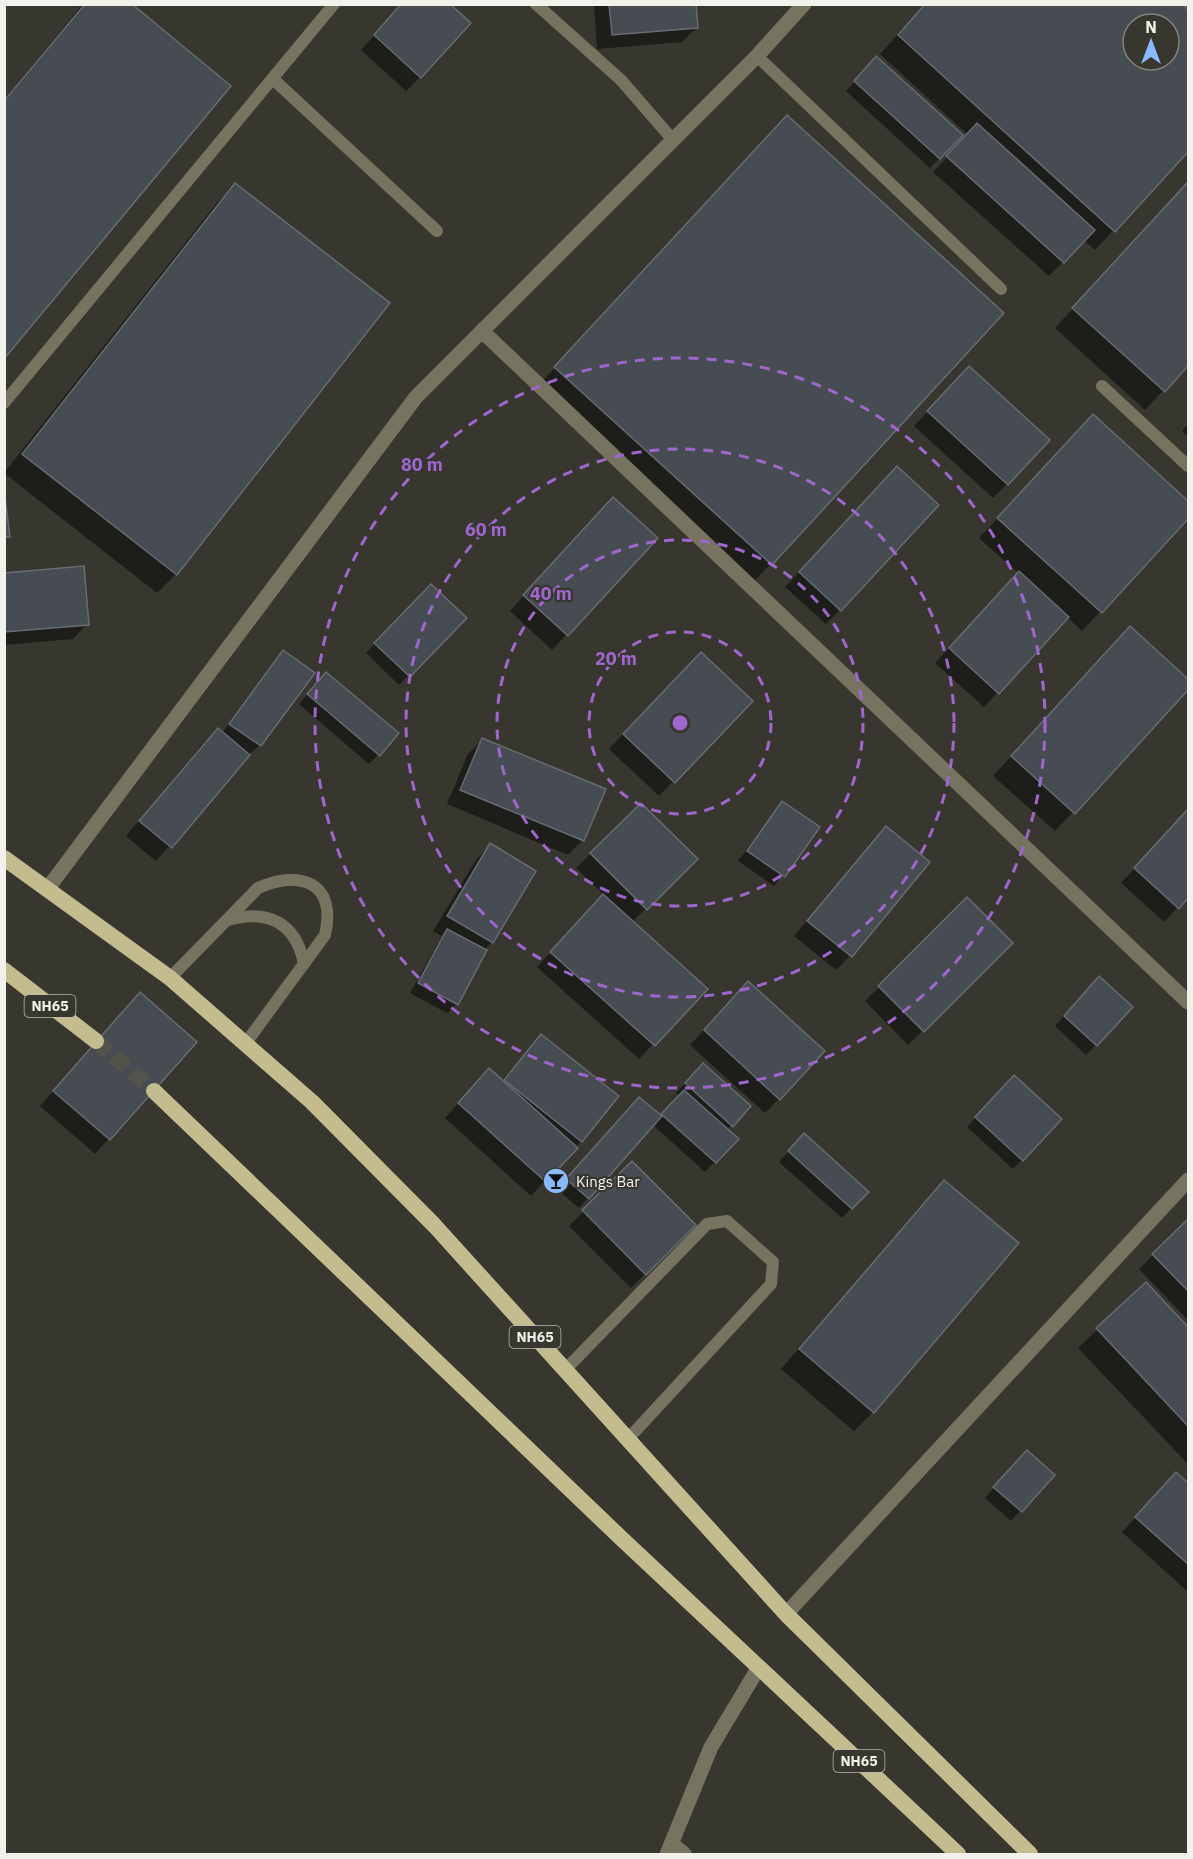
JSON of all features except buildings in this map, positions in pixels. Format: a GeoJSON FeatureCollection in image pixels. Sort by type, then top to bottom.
{"type":"FeatureCollection","features":[{"type":"Feature","properties":{"kind":"highway","name":"NH65"},"geometry":{"type":"LineString","coordinates":[[4,858],[170,978],[312,1102],[434,1225],[786,1614],[1030,1854]]}},
{"type":"Feature","properties":{"kind":"highway","name":"NH65"},"geometry":{"type":"LineString","coordinates":[[4,970],[96,1041]]}},
{"type":"Feature","properties":{"kind":"highway","name":"NH65"},"geometry":{"type":"LineString","coordinates":[[154,1091],[958,1854]]}},
{"type":"Feature","properties":{"kind":"street"},"geometry":{"type":"LineString","coordinates":[[48,888],[416,397],[757,56],[804,4]]}},
{"type":"Feature","properties":{"kind":"street"},"geometry":{"type":"LineString","coordinates":[[482,331],[1188,1002]]}},
{"type":"Feature","properties":{"kind":"street"},"geometry":{"type":"LineString","coordinates":[[786,1614],[1188,1180]]}},
{"type":"Feature","properties":{"kind":"street"},"geometry":{"type":"LineString","coordinates":[[684,1854],[669,1849],[711,1747],[759,1667]]}},
{"type":"Feature","properties":{"kind":"lane"},"geometry":{"type":"LineString","coordinates":[[4,403],[334,4]]}},
{"type":"Feature","properties":{"kind":"lane"},"geometry":{"type":"LineString","coordinates":[[536,4],[621,80],[673,140]]}},
{"type":"Feature","properties":{"kind":"lane"},"geometry":{"type":"LineString","coordinates":[[757,56],[1001,289]]}},
{"type":"Feature","properties":{"kind":"lane"},"geometry":{"type":"LineString","coordinates":[[273,79],[437,231]]}},
{"type":"Feature","properties":{"kind":"lane"},"geometry":{"type":"LineString","coordinates":[[1102,386],[1188,466]]}},
{"type":"Feature","properties":{"kind":"lane"},"geometry":{"type":"LineString","coordinates":[[170,978],[258,888],[275,881],[301,881],[320,890],[328,903],[328,925],[325,935],[245,1044]]}},
{"type":"Feature","properties":{"kind":"lane"},"geometry":{"type":"LineString","coordinates":[[226,921],[247,915],[262,916],[280,923],[297,939],[304,964]]}},
{"type":"Feature","properties":{"kind":"lane"},"geometry":{"type":"LineString","coordinates":[[566,1370],[707,1224],[727,1221],[773,1262],[771,1284],[628,1439]]}},
{"type":"Feature","properties":{"kind":"tunnel"},"geometry":{"type":"LineString","coordinates":[[96,1041],[154,1091]]}},
{"type":"Feature","properties":{"kind":"place","name":"Kings Bar"},"geometry":{"type":"Point","coordinates":[556,1181]}}]}
